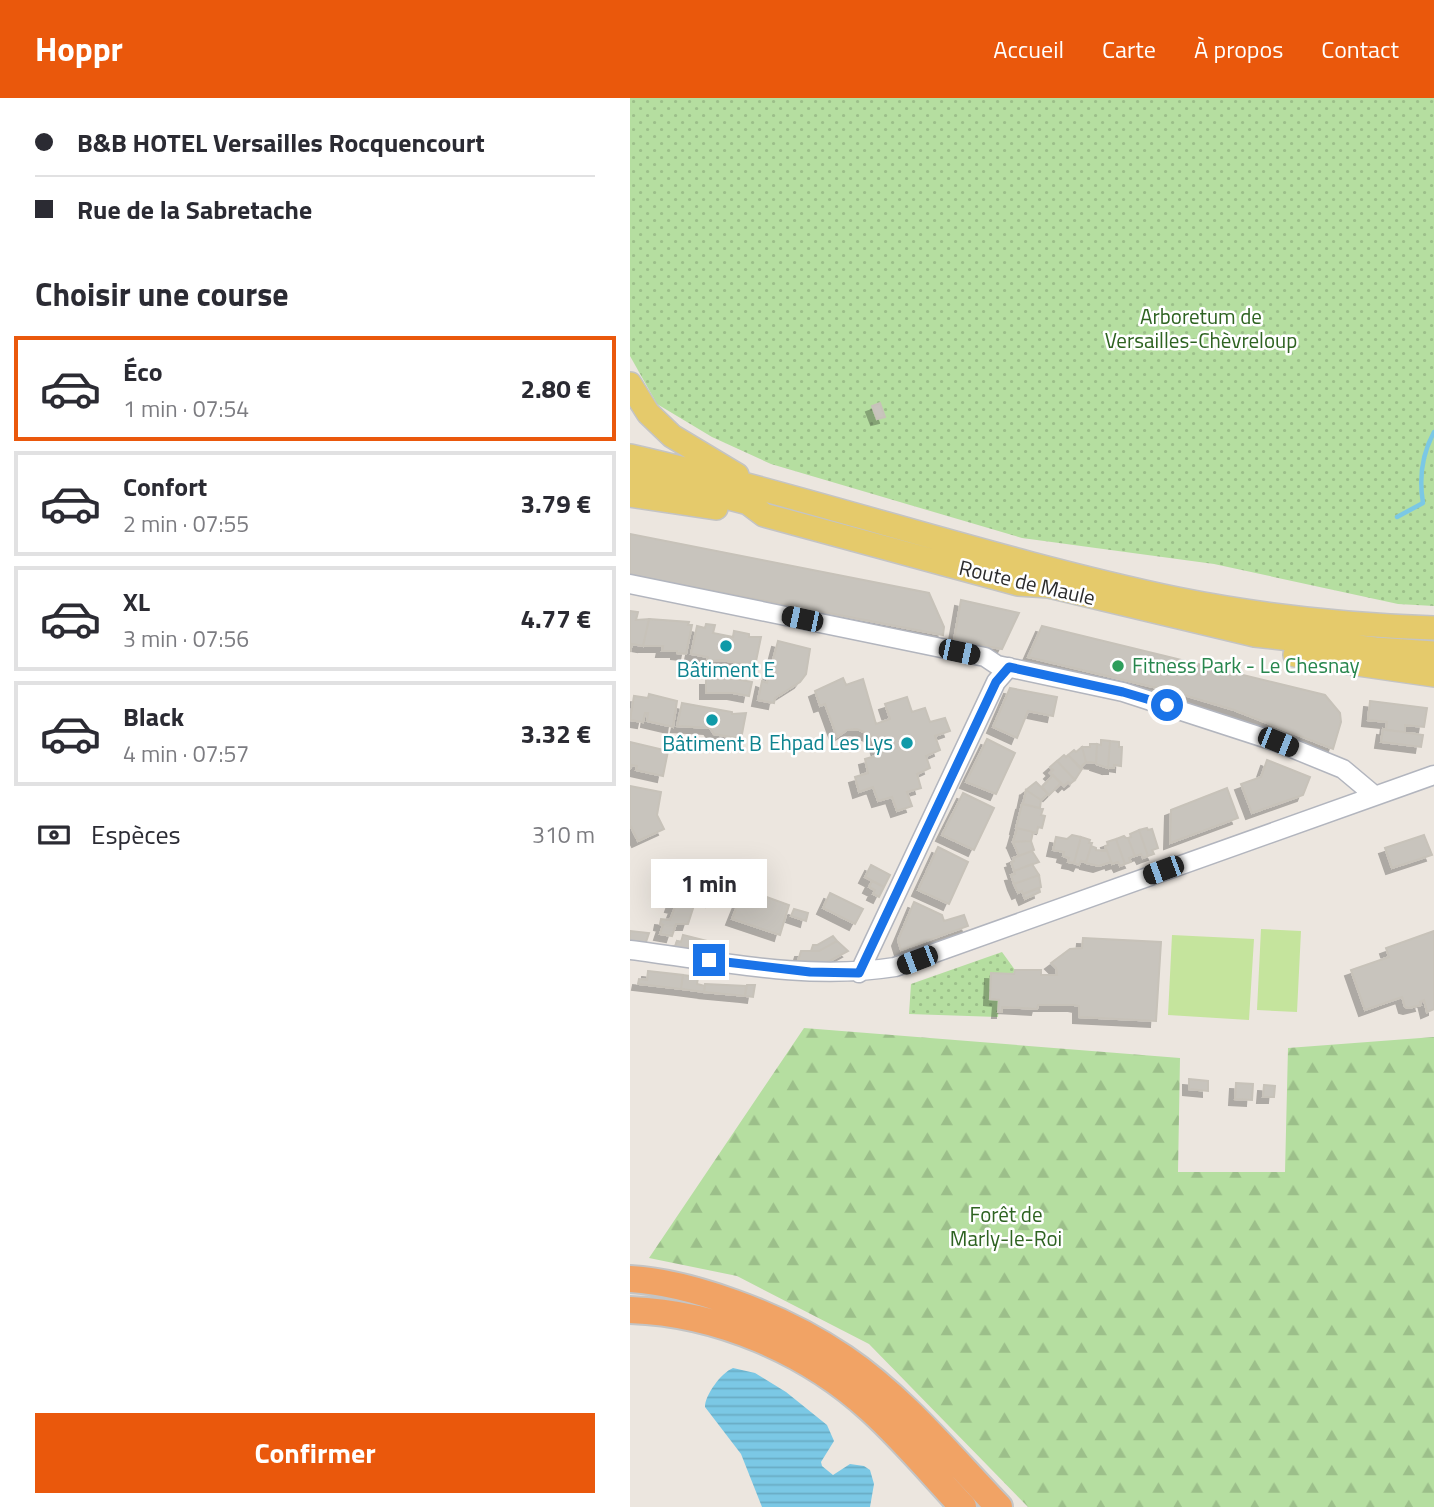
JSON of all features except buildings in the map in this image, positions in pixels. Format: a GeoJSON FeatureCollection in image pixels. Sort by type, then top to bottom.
{"type":"FeatureCollection","features":[{"type":"Feature","properties":{"kind":"highway"},"geometry":{"type":"LineString","coordinates":[[630,1279],[654,1281],[703,1292],[750,1309],[790,1325],[846,1359],[903,1407],[999,1507]]}},
{"type":"Feature","properties":{"kind":"highway"},"geometry":{"type":"LineString","coordinates":[[630,1310],[647,1310],[702,1320],[728,1328],[768,1342],[815,1367],[871,1409],[963,1507]]}},
{"type":"Feature","properties":{"kind":"main road"},"geometry":{"type":"LineString","coordinates":[[630,384],[648,413],[672,436],[732,470],[755,489]]}},
{"type":"Feature","properties":{"kind":"main road","name":"Route de Maule"},"geometry":{"type":"LineString","coordinates":[[630,456],[954,543],[1177,599],[1247,611],[1372,626],[1434,628]]}},
{"type":"Feature","properties":{"kind":"main road","name":"Route de Maule"},"geometry":{"type":"LineString","coordinates":[[630,472],[748,503],[764,515],[1018,584],[1049,586],[1255,635],[1434,653]]}},
{"type":"Feature","properties":{"kind":"main road"},"geometry":{"type":"LineString","coordinates":[[630,495],[764,515]]}},
{"type":"Feature","properties":{"kind":"main road"},"geometry":{"type":"LineString","coordinates":[[1018,584],[1043,595],[1172,633],[1255,649],[1434,675]]}},
{"type":"Feature","properties":{"kind":"street"},"geometry":{"type":"LineString","coordinates":[[630,584],[985,657],[997,664],[1123,692],[1278,742],[1343,769],[1374,795]]}},
{"type":"Feature","properties":{"kind":"street"},"geometry":{"type":"LineString","coordinates":[[859,973],[996,682],[1009,667]]}},
{"type":"Feature","properties":{"kind":"street"},"geometry":{"type":"LineString","coordinates":[[630,950],[810,972],[859,973],[903,965],[1434,775]]}},
{"type":"Feature","properties":{"kind":"green space","name":"Arboretum de Versailles-Chèvreloup"},"geometry":{"type":"Polygon","coordinates":[[[630,98],[1434,98],[1434,606],[1398,604],[1214,564],[1022,538],[771,464],[712,437],[657,404],[630,356],[630,98]]]}},
{"type":"Feature","properties":{"kind":"green space"},"geometry":{"type":"Polygon","coordinates":[[[1261,929],[1301,931],[1297,1012],[1257,1010],[1261,929]]]}},
{"type":"Feature","properties":{"kind":"green space"},"geometry":{"type":"Polygon","coordinates":[[[1172,935],[1254,939],[1249,1020],[1168,1015],[1172,935]]]}},
{"type":"Feature","properties":{"kind":"green space"},"geometry":{"type":"Polygon","coordinates":[[[1002,952],[1015,970],[999,1000],[998,1017],[909,1014],[911,984],[1002,952]]]}},
{"type":"Feature","properties":{"kind":"green space","name":"Forêt de Marly-le-Roi"},"geometry":{"type":"Polygon","coordinates":[[[804,1028],[1180,1058],[1178,1172],[1285,1172],[1288,1048],[1434,1037],[1434,1507],[1028,1507],[869,1344],[737,1276],[649,1258],[804,1028]]]}},
{"type":"Feature","properties":{"kind":"water"},"geometry":{"type":"Polygon","coordinates":[[[733,1368],[755,1373],[786,1392],[827,1425],[834,1441],[821,1462],[822,1466],[833,1475],[850,1464],[864,1466],[870,1470],[874,1484],[870,1507],[762,1507],[741,1454],[705,1407],[714,1385],[733,1368]]]}},
{"type":"Feature","properties":{"kind":"waterway"},"geometry":{"type":"LineString","coordinates":[[1397,517],[1423,503],[1422,467],[1434,432]]}},
{"type":"Feature","properties":{"kind":"place","name":"Bâtiment E"},"geometry":{"type":"Point","coordinates":[726,646]}},
{"type":"Feature","properties":{"kind":"place","name":"Fitness Park - Le Chesnay"},"geometry":{"type":"Point","coordinates":[1118,666]}},
{"type":"Feature","properties":{"kind":"place","name":"Bâtiment B"},"geometry":{"type":"Point","coordinates":[712,720]}},
{"type":"Feature","properties":{"kind":"place","name":"Ehpad Les Lys"},"geometry":{"type":"Point","coordinates":[907,743]}},
{"type":"Feature","properties":{"kind":"route"},"geometry":{"type":"LineString","coordinates":[[709,960],[810,972],[859,973],[996,682],[1009,667],[1123,692],[1167,705]]}}]}
